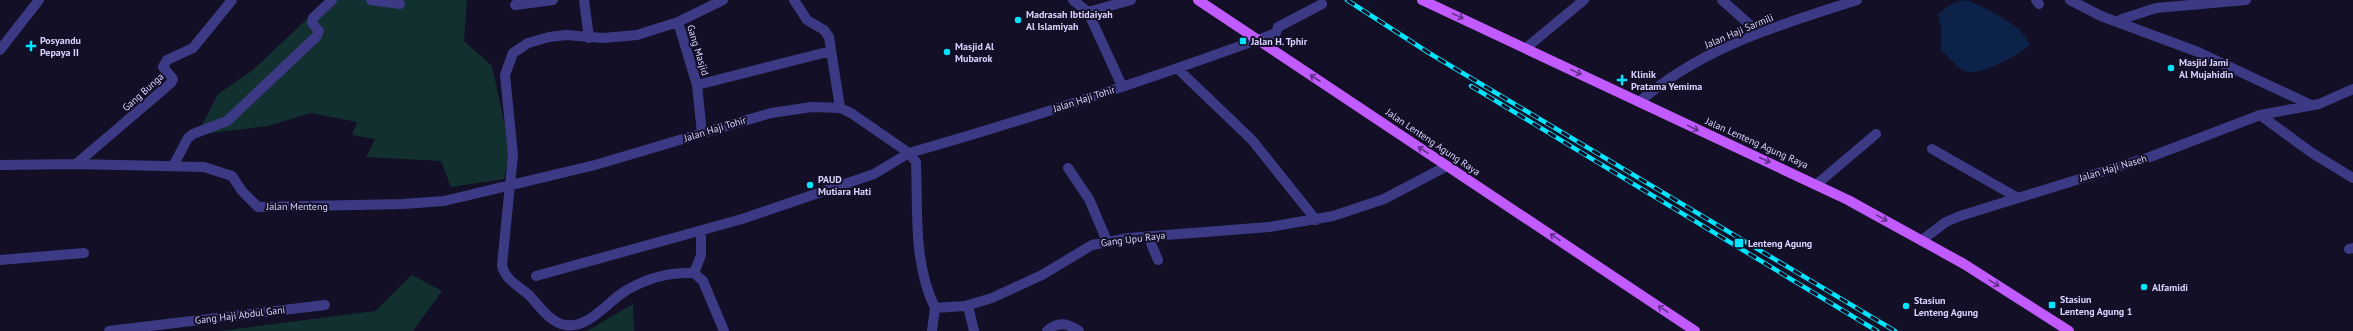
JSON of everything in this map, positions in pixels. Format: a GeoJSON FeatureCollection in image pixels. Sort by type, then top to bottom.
{"type":"FeatureCollection","features":[{"type":"Feature","properties":{"kind":"main road","name":"Jalan Lenteng Agung Raya"},"geometry":{"type":"LineString","coordinates":[[1198,0],[1695,331]]}},
{"type":"Feature","properties":{"kind":"main road","name":"Jalan Lenteng Agung Raya"},"geometry":{"type":"LineString","coordinates":[[1422,0],[1817,184],[1964,264],[2069,331]]}},
{"type":"Feature","properties":{"kind":"street"},"geometry":{"type":"LineString","coordinates":[[0,50],[39,0]]}},
{"type":"Feature","properties":{"kind":"street","name":"Gang Bunga"},"geometry":{"type":"LineString","coordinates":[[76,164],[171,83],[173,79],[163,67],[164,64],[167,60],[193,48],[232,0]]}},
{"type":"Feature","properties":{"kind":"street"},"geometry":{"type":"LineString","coordinates":[[173,166],[188,138],[193,134],[227,121],[317,36],[319,31],[312,23],[313,18],[332,0]]}},
{"type":"Feature","properties":{"kind":"street"},"geometry":{"type":"LineString","coordinates":[[371,0],[400,4]]}},
{"type":"Feature","properties":{"kind":"street"},"geometry":{"type":"LineString","coordinates":[[515,5],[553,0]]}},
{"type":"Feature","properties":{"kind":"street"},"geometry":{"type":"LineString","coordinates":[[584,0],[588,38]]}},
{"type":"Feature","properties":{"kind":"street","name":"Gang Masjid"},"geometry":{"type":"LineString","coordinates":[[702,133],[697,85],[678,22],[723,0]]}},
{"type":"Feature","properties":{"kind":"street"},"geometry":{"type":"LineString","coordinates":[[794,0],[807,20],[824,30],[829,37],[840,108]]}},
{"type":"Feature","properties":{"kind":"street"},"geometry":{"type":"LineString","coordinates":[[1073,0],[1088,12],[1122,86]]}},
{"type":"Feature","properties":{"kind":"street"},"geometry":{"type":"LineString","coordinates":[[1088,12],[1130,0]]}},
{"type":"Feature","properties":{"kind":"street"},"geometry":{"type":"LineString","coordinates":[[1526,48],[1584,0]]}},
{"type":"Feature","properties":{"kind":"street"},"geometry":{"type":"LineString","coordinates":[[1722,0],[1759,34]]}},
{"type":"Feature","properties":{"kind":"street","name":"Jalan Haji Sarmili"},"geometry":{"type":"LineString","coordinates":[[1639,102],[1680,70],[1759,34],[1857,0]]}},
{"type":"Feature","properties":{"kind":"street"},"geometry":{"type":"LineString","coordinates":[[2070,0],[2101,16],[2198,52],[2309,104]]}},
{"type":"Feature","properties":{"kind":"street"},"geometry":{"type":"LineString","coordinates":[[2123,23],[2122,19],[2156,8],[2246,0]]}},
{"type":"Feature","properties":{"kind":"street","name":"Jalan Haji Tohir"},"geometry":{"type":"LineString","coordinates":[[536,276],[642,245],[701,232],[742,220],[874,174],[909,153],[969,136],[1178,69],[1258,41],[1276,33],[1278,27],[1322,4]]}},
{"type":"Feature","properties":{"kind":"street"},"geometry":{"type":"LineString","coordinates":[[678,22],[637,35],[588,38],[566,35],[549,37],[528,43],[513,53],[505,75],[513,155],[511,186],[504,223],[502,270],[540,307],[563,325],[575,325],[588,320],[615,297],[637,284],[678,273],[694,273],[702,280],[724,331]]}},
{"type":"Feature","properties":{"kind":"street"},"geometry":{"type":"LineString","coordinates":[[697,85],[831,51]]}},
{"type":"Feature","properties":{"kind":"street"},"geometry":{"type":"LineString","coordinates":[[1178,69],[1252,140],[1316,220]]}},
{"type":"Feature","properties":{"kind":"street","name":"Jalan Haji Naseh"},"geometry":{"type":"LineString","coordinates":[[1922,240],[1946,222],[2150,157],[2260,115],[2309,104],[2318,104],[2353,89]]}},
{"type":"Feature","properties":{"kind":"street","name":"Jalan Haji Tohir"},"geometry":{"type":"LineString","coordinates":[[511,186],[596,165],[746,120],[791,109],[826,106],[840,108],[864,121],[909,153]]}},
{"type":"Feature","properties":{"kind":"street"},"geometry":{"type":"LineString","coordinates":[[2260,115],[2312,153],[2353,178]]}},
{"type":"Feature","properties":{"kind":"street"},"geometry":{"type":"LineString","coordinates":[[1817,184],[1876,134]]}},
{"type":"Feature","properties":{"kind":"street"},"geometry":{"type":"LineString","coordinates":[[1932,149],[2018,198]]}},
{"type":"Feature","properties":{"kind":"street"},"geometry":{"type":"LineString","coordinates":[[909,153],[916,162],[919,234],[925,282],[929,300],[935,308],[932,331]]}},
{"type":"Feature","properties":{"kind":"street","name":"Jalan Menteng"},"geometry":{"type":"LineString","coordinates":[[0,165],[76,164],[204,167],[232,176],[242,192],[258,207],[444,201],[511,186]]}},
{"type":"Feature","properties":{"kind":"street","name":"Gang Upu Raya"},"geometry":{"type":"LineString","coordinates":[[935,308],[968,306],[1008,291],[1053,269],[1092,245],[1107,241],[1148,236],[1316,220],[1354,209],[1396,192],[1447,166]]}},
{"type":"Feature","properties":{"kind":"street"},"geometry":{"type":"LineString","coordinates":[[1068,168],[1089,199],[1107,241]]}},
{"type":"Feature","properties":{"kind":"street"},"geometry":{"type":"LineString","coordinates":[[694,273],[701,255],[701,232]]}},
{"type":"Feature","properties":{"kind":"street"},"geometry":{"type":"LineString","coordinates":[[1148,236],[1158,260]]}},
{"type":"Feature","properties":{"kind":"street"},"geometry":{"type":"LineString","coordinates":[[0,260],[84,253]]}},
{"type":"Feature","properties":{"kind":"street","name":"Gang Haji Abdul Gani"},"geometry":{"type":"LineString","coordinates":[[109,331],[324,305]]}},
{"type":"Feature","properties":{"kind":"street"},"geometry":{"type":"LineString","coordinates":[[968,306],[974,331]]}},
{"type":"Feature","properties":{"kind":"street"},"geometry":{"type":"LineString","coordinates":[[1047,331],[1054,325],[1061,323],[1066,323],[1078,331]]}},
{"type":"Feature","properties":{"kind":"green space"},"geometry":{"type":"Polygon","coordinates":[[[327,0],[467,0],[464,41],[492,66],[510,149],[504,179],[451,187],[441,161],[366,157],[375,139],[352,135],[357,122],[311,113],[268,126],[197,135],[218,94],[253,70],[327,0]]]}},
{"type":"Feature","properties":{"kind":"green space"},"geometry":{"type":"Polygon","coordinates":[[[412,275],[442,291],[413,331],[220,331],[375,311],[412,275]]]}},
{"type":"Feature","properties":{"kind":"green space"},"geometry":{"type":"Polygon","coordinates":[[[633,304],[634,331],[587,331],[633,304]]]}},
{"type":"Feature","properties":{"kind":"water"},"geometry":{"type":"Polygon","coordinates":[[[1966,0],[1983,7],[2011,24],[2026,37],[2030,44],[2009,59],[1980,71],[1965,71],[1956,65],[1941,50],[1941,27],[1938,14],[1955,2],[1966,0]]]}},
{"type":"Feature","properties":{"kind":"railway"},"geometry":{"type":"LineString","coordinates":[[1347,0],[1429,53],[1895,331]]}},
{"type":"Feature","properties":{"kind":"railway"},"geometry":{"type":"LineString","coordinates":[[1471,86],[1877,331]]}},
{"type":"Feature","properties":{"kind":"place","name":"Madrasah Ibtidaiyah Al Islamiyah"},"geometry":{"type":"Point","coordinates":[1018,20]}},
{"type":"Feature","properties":{"kind":"place","name":"Jalan H. Tphir"},"geometry":{"type":"Point","coordinates":[1243,41]}},
{"type":"Feature","properties":{"kind":"place","name":"Posyandu Pepaya II"},"geometry":{"type":"Point","coordinates":[31,46]}},
{"type":"Feature","properties":{"kind":"place","name":"Masjid Al Mubarok"},"geometry":{"type":"Point","coordinates":[947,52]}},
{"type":"Feature","properties":{"kind":"place","name":"Masjid Jami Al Mujahidin"},"geometry":{"type":"Point","coordinates":[2171,68]}},
{"type":"Feature","properties":{"kind":"place","name":"Klinik Pratama Yemima"},"geometry":{"type":"Point","coordinates":[1622,80]}},
{"type":"Feature","properties":{"kind":"place","name":"PAUD Mutiara Hati"},"geometry":{"type":"Point","coordinates":[810,185]}},
{"type":"Feature","properties":{"kind":"place","name":"Lenteng Agung"},"geometry":{"type":"Point","coordinates":[1739,243]}},
{"type":"Feature","properties":{"kind":"place","name":"Alfamidi"},"geometry":{"type":"Point","coordinates":[2144,287]}},
{"type":"Feature","properties":{"kind":"place","name":"Stasiun Lenteng Agung 1"},"geometry":{"type":"Point","coordinates":[2052,305]}},
{"type":"Feature","properties":{"kind":"place","name":"Stasiun Lenteng Agung"},"geometry":{"type":"Point","coordinates":[1906,306]}}]}
